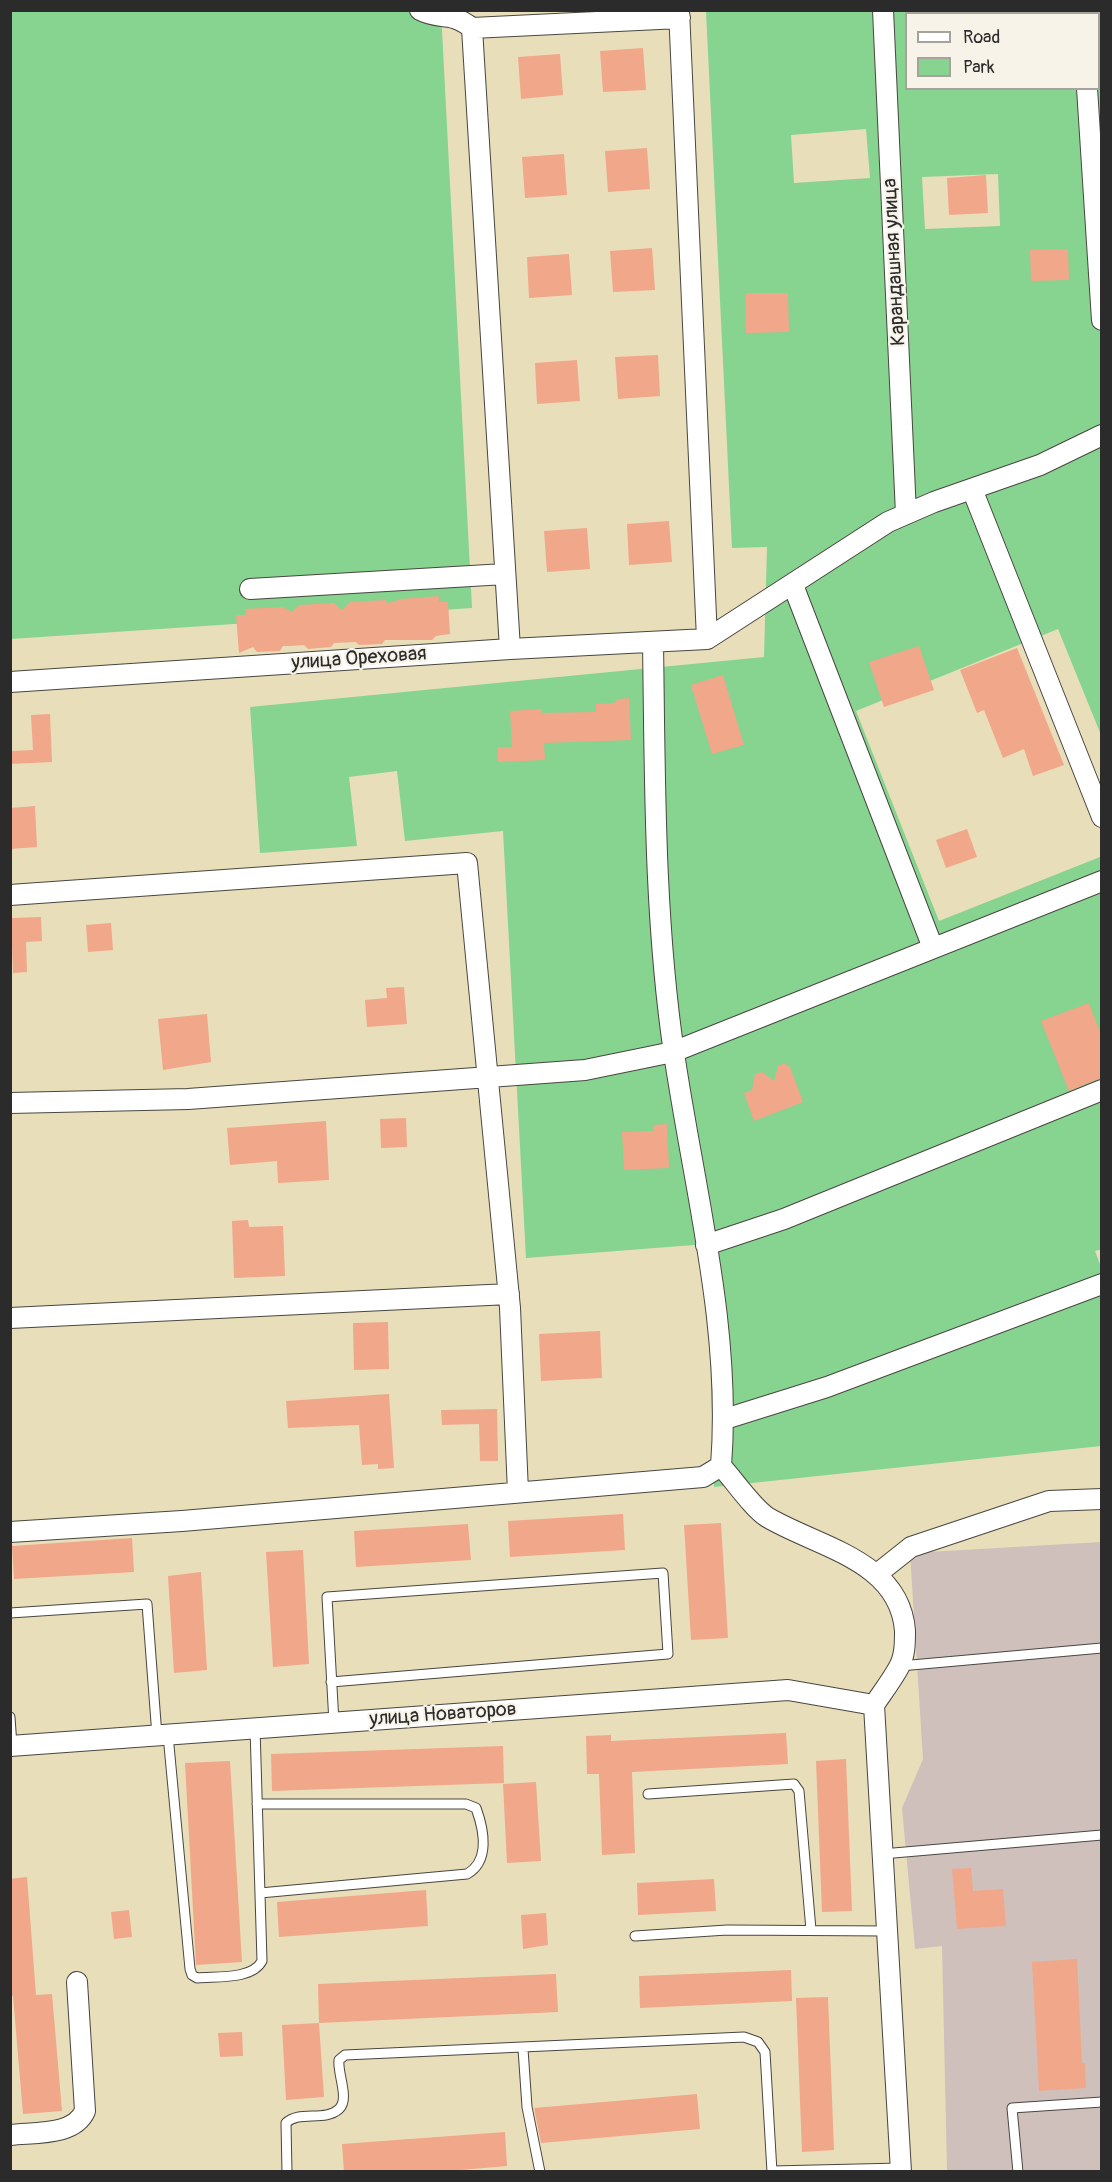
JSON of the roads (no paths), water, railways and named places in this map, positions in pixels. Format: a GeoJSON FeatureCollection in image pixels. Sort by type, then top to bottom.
{"type":"FeatureCollection","features":[{"type":"Feature","properties":{"kind":"street"},"geometry":{"type":"LineString","coordinates":[[420,10],[429,15],[459,18],[472,28],[680,14],[707,639],[888,522],[1040,465],[1101,435]]}},
{"type":"Feature","properties":{"kind":"street","name":"Карандашная улица"},"geometry":{"type":"LineString","coordinates":[[883,10],[906,514]]}},
{"type":"Feature","properties":{"kind":"street"},"geometry":{"type":"LineString","coordinates":[[472,28],[510,649]]}},
{"type":"Feature","properties":{"kind":"street"},"geometry":{"type":"LineString","coordinates":[[1087,90],[1101,320]]}},
{"type":"Feature","properties":{"kind":"street"},"geometry":{"type":"LineString","coordinates":[[972,489],[1101,817]]}},
{"type":"Feature","properties":{"kind":"street"},"geometry":{"type":"LineString","coordinates":[[250,589],[505,574]]}},
{"type":"Feature","properties":{"kind":"street"},"geometry":{"type":"LineString","coordinates":[[793,585],[933,948]]}},
{"type":"Feature","properties":{"kind":"street","name":"улица Ореховая"},"geometry":{"type":"LineString","coordinates":[[10,682],[510,649],[707,639]]}},
{"type":"Feature","properties":{"kind":"street"},"geometry":{"type":"LineString","coordinates":[[653,642],[658,906],[674,1052],[716,1301],[725,1419],[721,1466],[765,1516],[856,1560],[877,1574],[893,1595],[904,1620],[905,1646],[900,1666],[874,1705],[901,2170]]}},
{"type":"Feature","properties":{"kind":"street"},"geometry":{"type":"LineString","coordinates":[[10,895],[467,863],[509,1294],[518,1492]]}},
{"type":"Feature","properties":{"kind":"street"},"geometry":{"type":"LineString","coordinates":[[10,1103],[188,1099],[585,1070],[674,1052],[1101,881]]}},
{"type":"Feature","properties":{"kind":"street"},"geometry":{"type":"LineString","coordinates":[[706,1245],[784,1219],[1101,1090]]}},
{"type":"Feature","properties":{"kind":"street"},"geometry":{"type":"LineString","coordinates":[[725,1419],[827,1387],[1101,1284]]}},
{"type":"Feature","properties":{"kind":"street"},"geometry":{"type":"LineString","coordinates":[[10,1318],[509,1294]]}},
{"type":"Feature","properties":{"kind":"street"},"geometry":{"type":"LineString","coordinates":[[10,1532],[194,1520],[703,1477],[721,1466]]}},
{"type":"Feature","properties":{"kind":"street"},"geometry":{"type":"LineString","coordinates":[[877,1574],[911,1547],[1049,1501],[1101,1499]]}},
{"type":"Feature","properties":{"kind":"street","name":"улица Новаторов"},"geometry":{"type":"LineString","coordinates":[[11,1746],[788,1690],[874,1705]]}},
{"type":"Feature","properties":{"kind":"street"},"geometry":{"type":"LineString","coordinates":[[10,2135],[67,2129],[81,2121],[85,2111],[77,1982]]}},
{"type":"Feature","properties":{"kind":"lane"},"geometry":{"type":"LineString","coordinates":[[331,1682],[668,1653],[663,1573],[327,1597],[331,1682],[333,1723]]}},
{"type":"Feature","properties":{"kind":"lane"},"geometry":{"type":"LineString","coordinates":[[10,1613],[147,1604],[192,1975],[197,1978],[251,1973],[262,1961],[255,1728]]}},
{"type":"Feature","properties":{"kind":"lane"},"geometry":{"type":"LineString","coordinates":[[900,1666],[1101,1648]]}},
{"type":"Feature","properties":{"kind":"lane"},"geometry":{"type":"LineString","coordinates":[[10,1717],[11,1746]]}},
{"type":"Feature","properties":{"kind":"lane"},"geometry":{"type":"LineString","coordinates":[[648,1794],[794,1784],[799,1791],[811,1930]]}},
{"type":"Feature","properties":{"kind":"lane"},"geometry":{"type":"LineString","coordinates":[[257,1804],[466,1804],[476,1808],[480,1820],[483,1858],[477,1869],[467,1874],[260,1893]]}},
{"type":"Feature","properties":{"kind":"lane"},"geometry":{"type":"LineString","coordinates":[[882,1854],[1101,1836]]}},
{"type":"Feature","properties":{"kind":"lane"},"geometry":{"type":"LineString","coordinates":[[635,1936],[727,1930],[886,1930]]}},
{"type":"Feature","properties":{"kind":"lane"},"geometry":{"type":"LineString","coordinates":[[287,2172],[286,2123],[291,2118],[331,2113],[340,2109],[344,2100],[338,2067],[339,2060],[345,2055],[523,2049],[744,2037],[758,2042],[765,2052],[772,2171],[901,2170]]}},
{"type":"Feature","properties":{"kind":"lane"},"geometry":{"type":"LineString","coordinates":[[523,2049],[527,2107],[540,2172]]}},
{"type":"Feature","properties":{"kind":"lane"},"geometry":{"type":"LineString","coordinates":[[1018,2172],[1012,2108],[1101,2102]]}}]}
